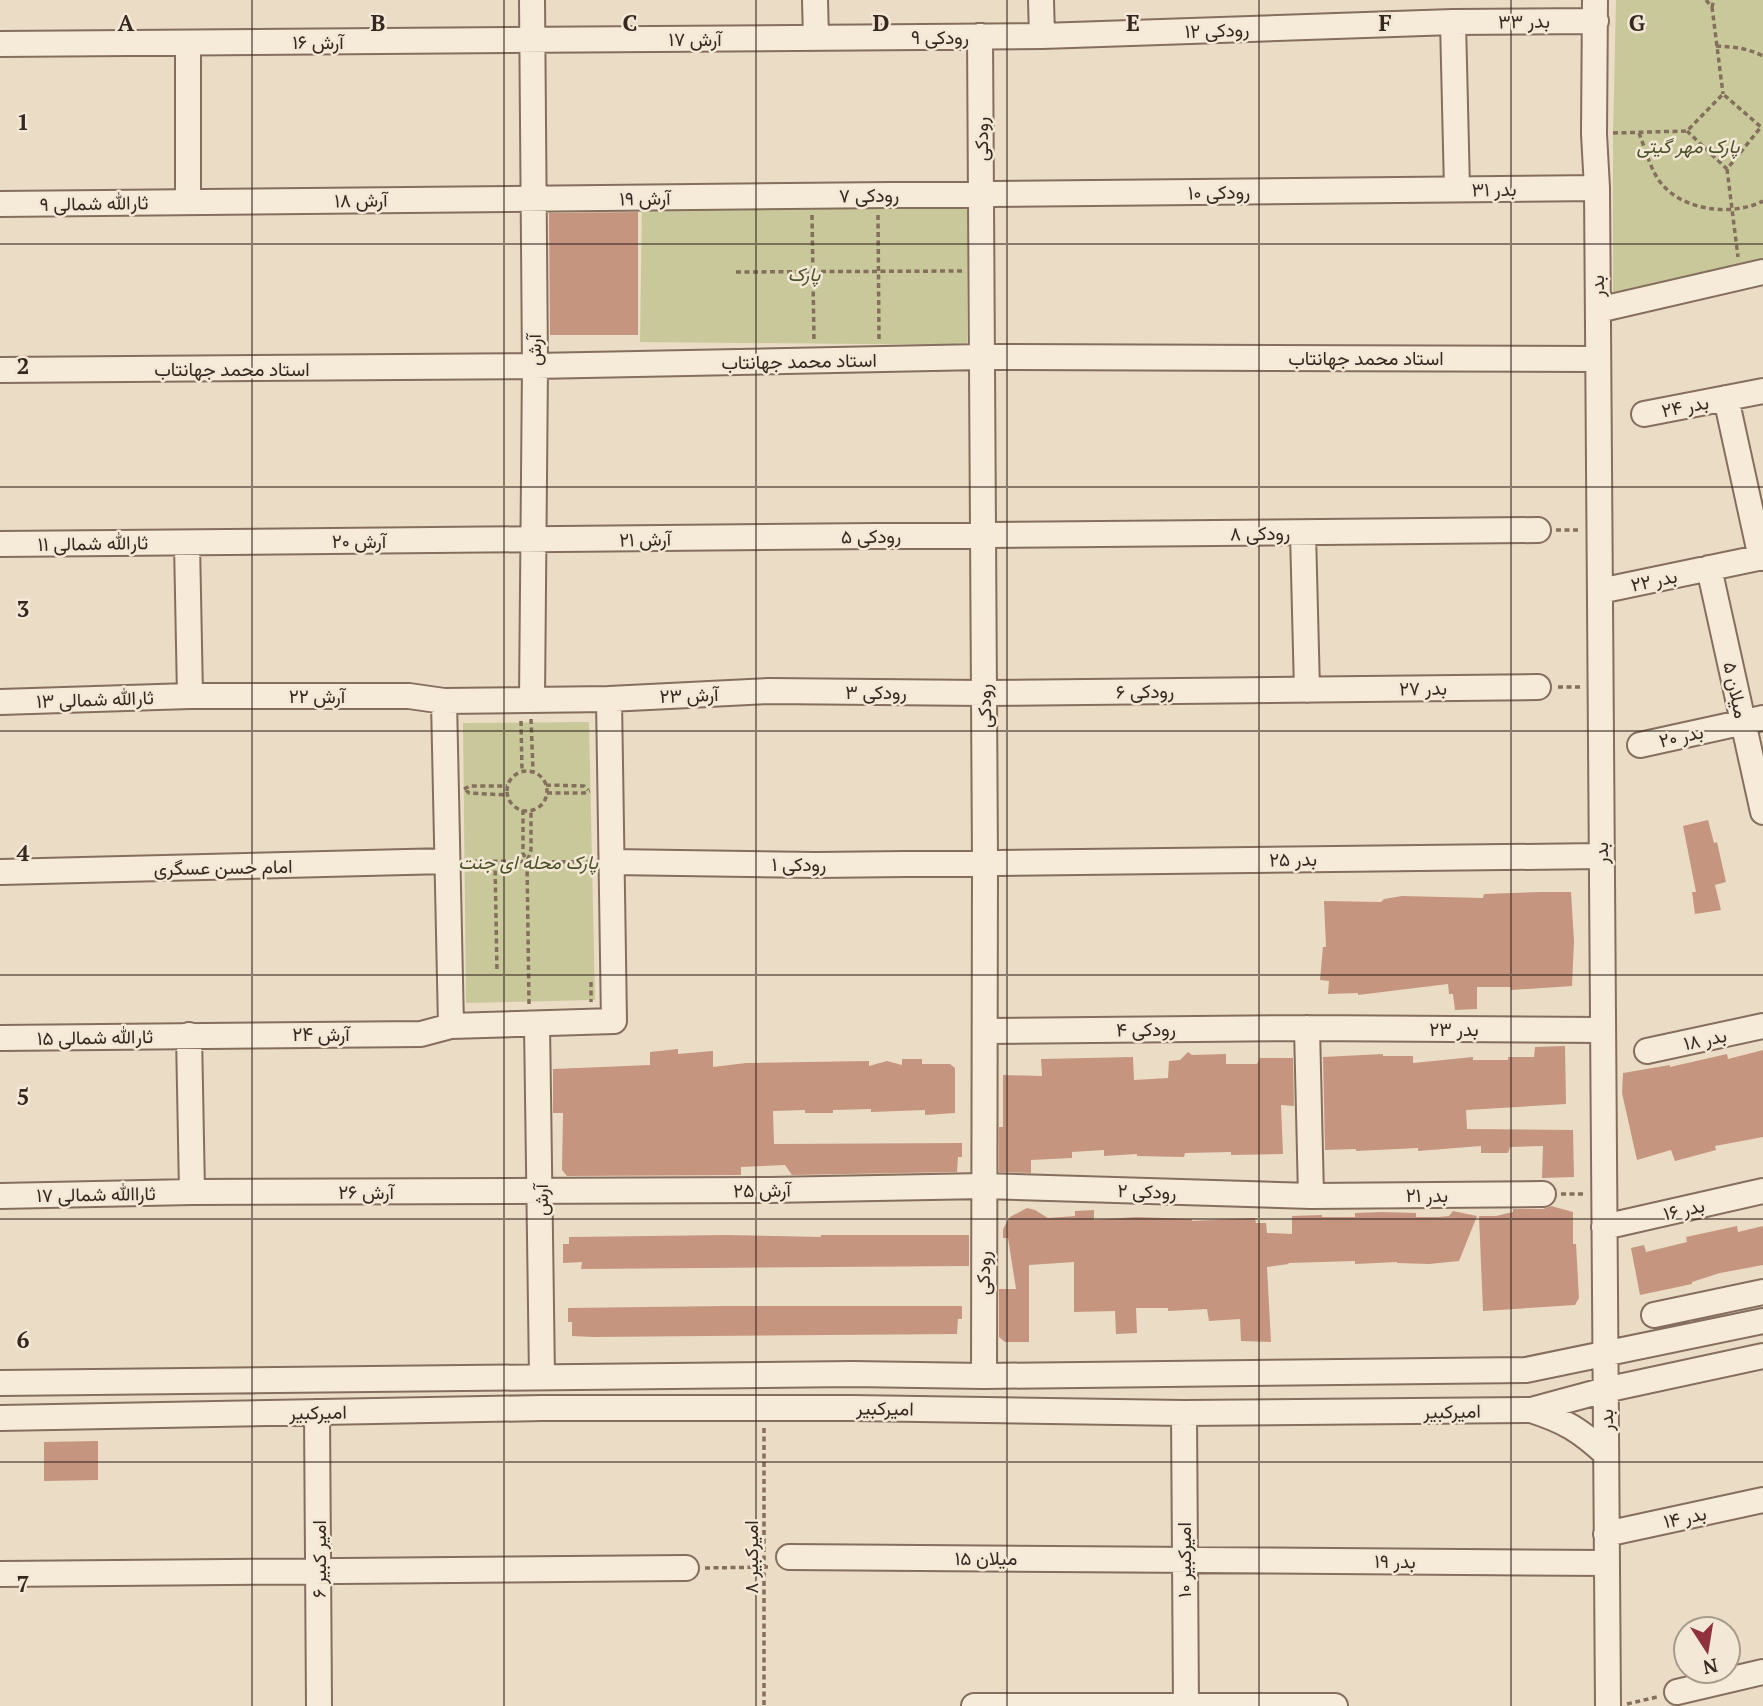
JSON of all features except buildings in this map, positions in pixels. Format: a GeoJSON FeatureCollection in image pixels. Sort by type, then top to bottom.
{"type":"FeatureCollection","features":[{"type":"Feature","properties":{"kind":"street","name":"آرش"},"geometry":{"type":"LineString","coordinates":[[532,0],[535,366],[532,699]]}},
{"type":"Feature","properties":{"kind":"street"},"geometry":{"type":"LineString","coordinates":[[815,0],[816,38]]}},
{"type":"Feature","properties":{"kind":"street"},"geometry":{"type":"LineString","coordinates":[[1041,0],[1042,36]]}},
{"type":"Feature","properties":{"kind":"street","name":"بدر ۳۳"},"geometry":{"type":"LineString","coordinates":[[1453,22],[1595,10]]}},
{"type":"Feature","properties":{"kind":"street","name":"بدر"},"geometry":{"type":"LineString","coordinates":[[1595,10],[1603,1352],[1608,1706]]}},
{"type":"Feature","properties":{"kind":"street"},"geometry":{"type":"LineString","coordinates":[[1453,22],[1457,189]]}},
{"type":"Feature","properties":{"kind":"street","name":"رودکی ۱۲"},"geometry":{"type":"LineString","coordinates":[[981,36],[1453,22]]}},
{"type":"Feature","properties":{"kind":"street","name":"رودکی ۹"},"geometry":{"type":"LineString","coordinates":[[816,38],[981,36]]}},
{"type":"Feature","properties":{"kind":"street","name":"رودکی"},"geometry":{"type":"LineString","coordinates":[[981,36],[985,863],[984,1376]]}},
{"type":"Feature","properties":{"kind":"street","name":"آرش ۱۷"},"geometry":{"type":"LineString","coordinates":[[533,40],[816,38]]}},
{"type":"Feature","properties":{"kind":"street","name":"آرش ۱۶"},"geometry":{"type":"LineString","coordinates":[[0,44],[533,40]]}},
{"type":"Feature","properties":{"kind":"street"},"geometry":{"type":"LineString","coordinates":[[188,43],[188,202]]}},
{"type":"Feature","properties":{"kind":"street","name":"بدر ۳۱"},"geometry":{"type":"LineString","coordinates":[[1457,189],[1597,188]]}},
{"type":"Feature","properties":{"kind":"street","name":"رودکی ۱۰"},"geometry":{"type":"LineString","coordinates":[[981,194],[1457,189]]}},
{"type":"Feature","properties":{"kind":"street","name":"رودکی ۷"},"geometry":{"type":"LineString","coordinates":[[757,196],[981,194]]}},
{"type":"Feature","properties":{"kind":"street","name":"آرش ۱۹"},"geometry":{"type":"LineString","coordinates":[[534,199],[757,196]]}},
{"type":"Feature","properties":{"kind":"street","name":"آرش ۱۸"},"geometry":{"type":"LineString","coordinates":[[188,202],[534,199]]}},
{"type":"Feature","properties":{"kind":"street","name":"ثارالله شمالی ۹"},"geometry":{"type":"LineString","coordinates":[[0,204],[188,202]]}},
{"type":"Feature","properties":{"kind":"street"},"geometry":{"type":"LineString","coordinates":[[1598,310],[1752,274]]}},
{"type":"Feature","properties":{"kind":"street","name":"استاد محمد جهانتاب"},"geometry":{"type":"LineString","coordinates":[[0,370],[535,366],[981,358],[1598,359]]}},
{"type":"Feature","properties":{"kind":"street","name":"بدر ۲۴"},"geometry":{"type":"LineString","coordinates":[[1644,414],[1763,391]]}},
{"type":"Feature","properties":{"kind":"street"},"geometry":{"type":"LineString","coordinates":[[1726,398],[1762,557]]}},
{"type":"Feature","properties":{"kind":"street","name":"رودکی ۸"},"geometry":{"type":"LineString","coordinates":[[982,536],[1538,530]]}},
{"type":"Feature","properties":{"kind":"street"},"geometry":{"type":"LineString","coordinates":[[1303,533],[1307,690]]}},
{"type":"Feature","properties":{"kind":"street","name":"رودکی ۵"},"geometry":{"type":"LineString","coordinates":[[759,537],[982,536]]}},
{"type":"Feature","properties":{"kind":"street","name":"آرش ۲۱"},"geometry":{"type":"LineString","coordinates":[[532,540],[759,537]]}},
{"type":"Feature","properties":{"kind":"street","name":"آرش ۲۰"},"geometry":{"type":"LineString","coordinates":[[187,542],[532,540]]}},
{"type":"Feature","properties":{"kind":"street"},"geometry":{"type":"LineString","coordinates":[[187,542],[190,696]]}},
{"type":"Feature","properties":{"kind":"street","name":"ثارالله شمالی ۱۱"},"geometry":{"type":"LineString","coordinates":[[0,544],[187,542]]}},
{"type":"Feature","properties":{"kind":"street","name":"بدر ۲۲"},"geometry":{"type":"LineString","coordinates":[[1600,592],[1762,557]]}},
{"type":"Feature","properties":{"kind":"street","name":"میلان ۵"},"geometry":{"type":"LineString","coordinates":[[1709,568],[1753,720],[1763,812]]}},
{"type":"Feature","properties":{"kind":"street","name":"بدر ۲۷"},"geometry":{"type":"LineString","coordinates":[[1307,690],[1538,687]]}},
{"type":"Feature","properties":{"kind":"street","name":"رودکی ۶"},"geometry":{"type":"LineString","coordinates":[[984,693],[1307,690]]}},
{"type":"Feature","properties":{"kind":"street","name":"رودکی ۳"},"geometry":{"type":"LineString","coordinates":[[769,691],[984,693]]}},
{"type":"Feature","properties":{"kind":"street","name":"آرش ۲۳"},"geometry":{"type":"LineString","coordinates":[[532,699],[610,699],[769,691]]}},
{"type":"Feature","properties":{"kind":"street","name":"آرش ۲۲"},"geometry":{"type":"LineString","coordinates":[[190,696],[409,695],[444,701],[532,699]]}},
{"type":"Feature","properties":{"kind":"street","name":"ثارالله شمالی ۱۳"},"geometry":{"type":"LineString","coordinates":[[0,702],[190,696]]}},
{"type":"Feature","properties":{"kind":"street"},"geometry":{"type":"LineString","coordinates":[[601,862],[610,699]]}},
{"type":"Feature","properties":{"kind":"street"},"geometry":{"type":"LineString","coordinates":[[444,701],[451,1026]]}},
{"type":"Feature","properties":{"kind":"street","name":"بدر ۲۰"},"geometry":{"type":"LineString","coordinates":[[1640,745],[1753,720]]}},
{"type":"Feature","properties":{"kind":"street","name":"بدر ۲۵"},"geometry":{"type":"LineString","coordinates":[[985,863],[1601,856]]}},
{"type":"Feature","properties":{"kind":"street","name":"امام حسن عسگری"},"geometry":{"type":"LineString","coordinates":[[0,872],[447,861]]}},
{"type":"Feature","properties":{"kind":"street","name":"رودکی ۱"},"geometry":{"type":"LineString","coordinates":[[601,862],[985,863]]}},
{"type":"Feature","properties":{"kind":"street","name":"آرش ۲۴"},"geometry":{"type":"LineString","coordinates":[[189,1035],[421,1034],[451,1026],[614,1021],[601,862]]}},
{"type":"Feature","properties":{"kind":"street","name":"آرش"},"geometry":{"type":"LineString","coordinates":[[533,1024],[541,1191],[542,1377]]}},
{"type":"Feature","properties":{"kind":"street","name":"بدر ۱‍۸"},"geometry":{"type":"LineString","coordinates":[[1647,1051],[1763,1026]]}},
{"type":"Feature","properties":{"kind":"street"},"geometry":{"type":"LineString","coordinates":[[1307,1028],[1311,1196]]}},
{"type":"Feature","properties":{"kind":"street","name":"بدر ۲۳"},"geometry":{"type":"LineString","coordinates":[[1307,1028],[1601,1030]]}},
{"type":"Feature","properties":{"kind":"street","name":"رودکی ۴"},"geometry":{"type":"LineString","coordinates":[[985,1031],[1307,1028]]}},
{"type":"Feature","properties":{"kind":"street"},"geometry":{"type":"LineString","coordinates":[[189,1035],[192,1192]]}},
{"type":"Feature","properties":{"kind":"street","name":"ثارالله شمالی ۱۵"},"geometry":{"type":"LineString","coordinates":[[0,1038],[189,1035]]}},
{"type":"Feature","properties":{"kind":"street","name":"آرش ۲۵"},"geometry":{"type":"LineString","coordinates":[[541,1191],[984,1186]]}},
{"type":"Feature","properties":{"kind":"street","name":"رودکی ۲"},"geometry":{"type":"LineString","coordinates":[[984,1186],[1311,1196]]}},
{"type":"Feature","properties":{"kind":"street","name":"آرش ۲۶"},"geometry":{"type":"LineString","coordinates":[[192,1192],[541,1191]]}},
{"type":"Feature","properties":{"kind":"street","name":"بدر ۱۶"},"geometry":{"type":"LineString","coordinates":[[1604,1227],[1763,1191]]}},
{"type":"Feature","properties":{"kind":"street","name":"ثاراالله شمالی ۱۷"},"geometry":{"type":"LineString","coordinates":[[0,1196],[192,1192]]}},
{"type":"Feature","properties":{"kind":"street","name":"بدر ۲۱"},"geometry":{"type":"LineString","coordinates":[[1311,1196],[1543,1194]]}},
{"type":"Feature","properties":{"kind":"street"},"geometry":{"type":"LineString","coordinates":[[1654,1315],[1763,1292]]}},
{"type":"Feature","properties":{"kind":"street","name":"امیرکبیر"},"geometry":{"type":"LineString","coordinates":[[0,1383],[1526,1370],[1763,1321]]}},
{"type":"Feature","properties":{"kind":"street","name":"امیرکبیر"},"geometry":{"type":"LineString","coordinates":[[0,1418],[542,1408],[852,1408],[1184,1413],[1531,1410],[1605,1390],[1763,1356]]}},
{"type":"Feature","properties":{"kind":"street"},"geometry":{"type":"LineString","coordinates":[[852,1374],[852,1408]]}},
{"type":"Feature","properties":{"kind":"street"},"geometry":{"type":"LineString","coordinates":[[1531,1410],[1563,1421],[1606,1454]]}},
{"type":"Feature","properties":{"kind":"street","name":"امیر کبیر ۶"},"geometry":{"type":"LineString","coordinates":[[317,1412],[319,1706]]}},
{"type":"Feature","properties":{"kind":"street","name":"امیرکبیر ۱۰"},"geometry":{"type":"LineString","coordinates":[[1184,1413],[1186,1705]]}},
{"type":"Feature","properties":{"kind":"street","name":"بدر ۱۴"},"geometry":{"type":"LineString","coordinates":[[1606,1534],[1763,1500]]}},
{"type":"Feature","properties":{"kind":"street","name":"میلان ۱۵"},"geometry":{"type":"LineString","coordinates":[[789,1557],[1184,1559]]}},
{"type":"Feature","properties":{"kind":"street","name":"بدر ۱۹"},"geometry":{"type":"LineString","coordinates":[[1184,1559],[1606,1563]]}},
{"type":"Feature","properties":{"kind":"street"},"geometry":{"type":"LineString","coordinates":[[0,1574],[686,1568]]}},
{"type":"Feature","properties":{"kind":"street"},"geometry":{"type":"LineString","coordinates":[[1677,1692],[1763,1672]]}},
{"type":"Feature","properties":{"kind":"street"},"geometry":{"type":"LineString","coordinates":[[974,1706],[1335,1706]]}},
{"type":"Feature","properties":{"kind":"path"},"geometry":{"type":"LineString","coordinates":[[1706,0],[1712,7]]}},
{"type":"Feature","properties":{"kind":"path"},"geometry":{"type":"LineString","coordinates":[[1714,0],[1712,7],[1723,94],[1762,126],[1727,169]]}},
{"type":"Feature","properties":{"kind":"path"},"geometry":{"type":"LineString","coordinates":[[1716,46],[1738,47],[1763,56]]}},
{"type":"Feature","properties":{"kind":"path"},"geometry":{"type":"LineString","coordinates":[[1594,134],[1687,131],[1723,94]]}},
{"type":"Feature","properties":{"kind":"path"},"geometry":{"type":"LineString","coordinates":[[1687,131],[1727,169],[1732,210],[1752,274]]}},
{"type":"Feature","properties":{"kind":"path"},"geometry":{"type":"LineString","coordinates":[[1639,133],[1658,180],[1675,195],[1713,210],[1748,208],[1763,201]]}},
{"type":"Feature","properties":{"kind":"path"},"geometry":{"type":"LineString","coordinates":[[878,195],[879,359]]}},
{"type":"Feature","properties":{"kind":"path"},"geometry":{"type":"LineString","coordinates":[[812,196],[814,361]]}},
{"type":"Feature","properties":{"kind":"path"},"geometry":{"type":"LineString","coordinates":[[736,272],[981,271]]}},
{"type":"Feature","properties":{"kind":"path"},"geometry":{"type":"LineString","coordinates":[[1538,530],[1599,530]]}},
{"type":"Feature","properties":{"kind":"path"},"geometry":{"type":"LineString","coordinates":[[1538,687],[1600,687]]}},
{"type":"Feature","properties":{"kind":"path"},"geometry":{"type":"LineString","coordinates":[[522,771],[522,720],[526,716],[531,720],[533,771]]}},
{"type":"Feature","properties":{"kind":"path"},"geometry":{"type":"LineString","coordinates":[[522,771],[539,774],[546,785],[547,793],[543,803],[531,811],[513,805],[507,795],[507,786],[514,775],[522,771]]}},
{"type":"Feature","properties":{"kind":"path"},"geometry":{"type":"LineString","coordinates":[[546,785],[584,786],[589,791],[589,803]]}},
{"type":"Feature","properties":{"kind":"path"},"geometry":{"type":"LineString","coordinates":[[507,786],[470,786],[465,789],[469,793],[507,795]]}},
{"type":"Feature","properties":{"kind":"path"},"geometry":{"type":"LineString","coordinates":[[547,793],[589,791]]}},
{"type":"Feature","properties":{"kind":"path"},"geometry":{"type":"LineString","coordinates":[[523,810],[523,853],[527,862]]}},
{"type":"Feature","properties":{"kind":"path"},"geometry":{"type":"LineString","coordinates":[[531,811],[531,850],[527,862],[533,1024]]}},
{"type":"Feature","properties":{"kind":"path"},"geometry":{"type":"LineString","coordinates":[[590,850],[601,862]]}},
{"type":"Feature","properties":{"kind":"path"},"geometry":{"type":"LineString","coordinates":[[447,861],[601,862]]}},
{"type":"Feature","properties":{"kind":"path"},"geometry":{"type":"LineString","coordinates":[[495,862],[497,972]]}},
{"type":"Feature","properties":{"kind":"path"},"geometry":{"type":"LineString","coordinates":[[591,979],[591,1005]]}},
{"type":"Feature","properties":{"kind":"path"},"geometry":{"type":"LineString","coordinates":[[1543,1194],[1604,1194]]}},
{"type":"Feature","properties":{"kind":"path","name":"امیرکبیر ۸"},"geometry":{"type":"LineString","coordinates":[[763,1409],[766,1568],[764,1706]]}},
{"type":"Feature","properties":{"kind":"path"},"geometry":{"type":"LineString","coordinates":[[686,1568],[766,1568],[789,1557]]}},
{"type":"Feature","properties":{"kind":"path"},"geometry":{"type":"LineString","coordinates":[[1618,1706],[1677,1692]]}},
{"type":"Feature","properties":{"kind":"green space","name":"پارک مهر گیتی"},"geometry":{"type":"Polygon","coordinates":[[[1616,0],[1763,0],[1763,260],[1613,292],[1616,0]]]}},
{"type":"Feature","properties":{"kind":"green space","name":"پارک"},"geometry":{"type":"Polygon","coordinates":[[[642,203],[968,206],[967,345],[640,342],[642,203]]]}},
{"type":"Feature","properties":{"kind":"green space","name":"پارک محله ای جنت"},"geometry":{"type":"Polygon","coordinates":[[[589,722],[595,1000],[466,1003],[463,723],[589,722]]]}}]}
